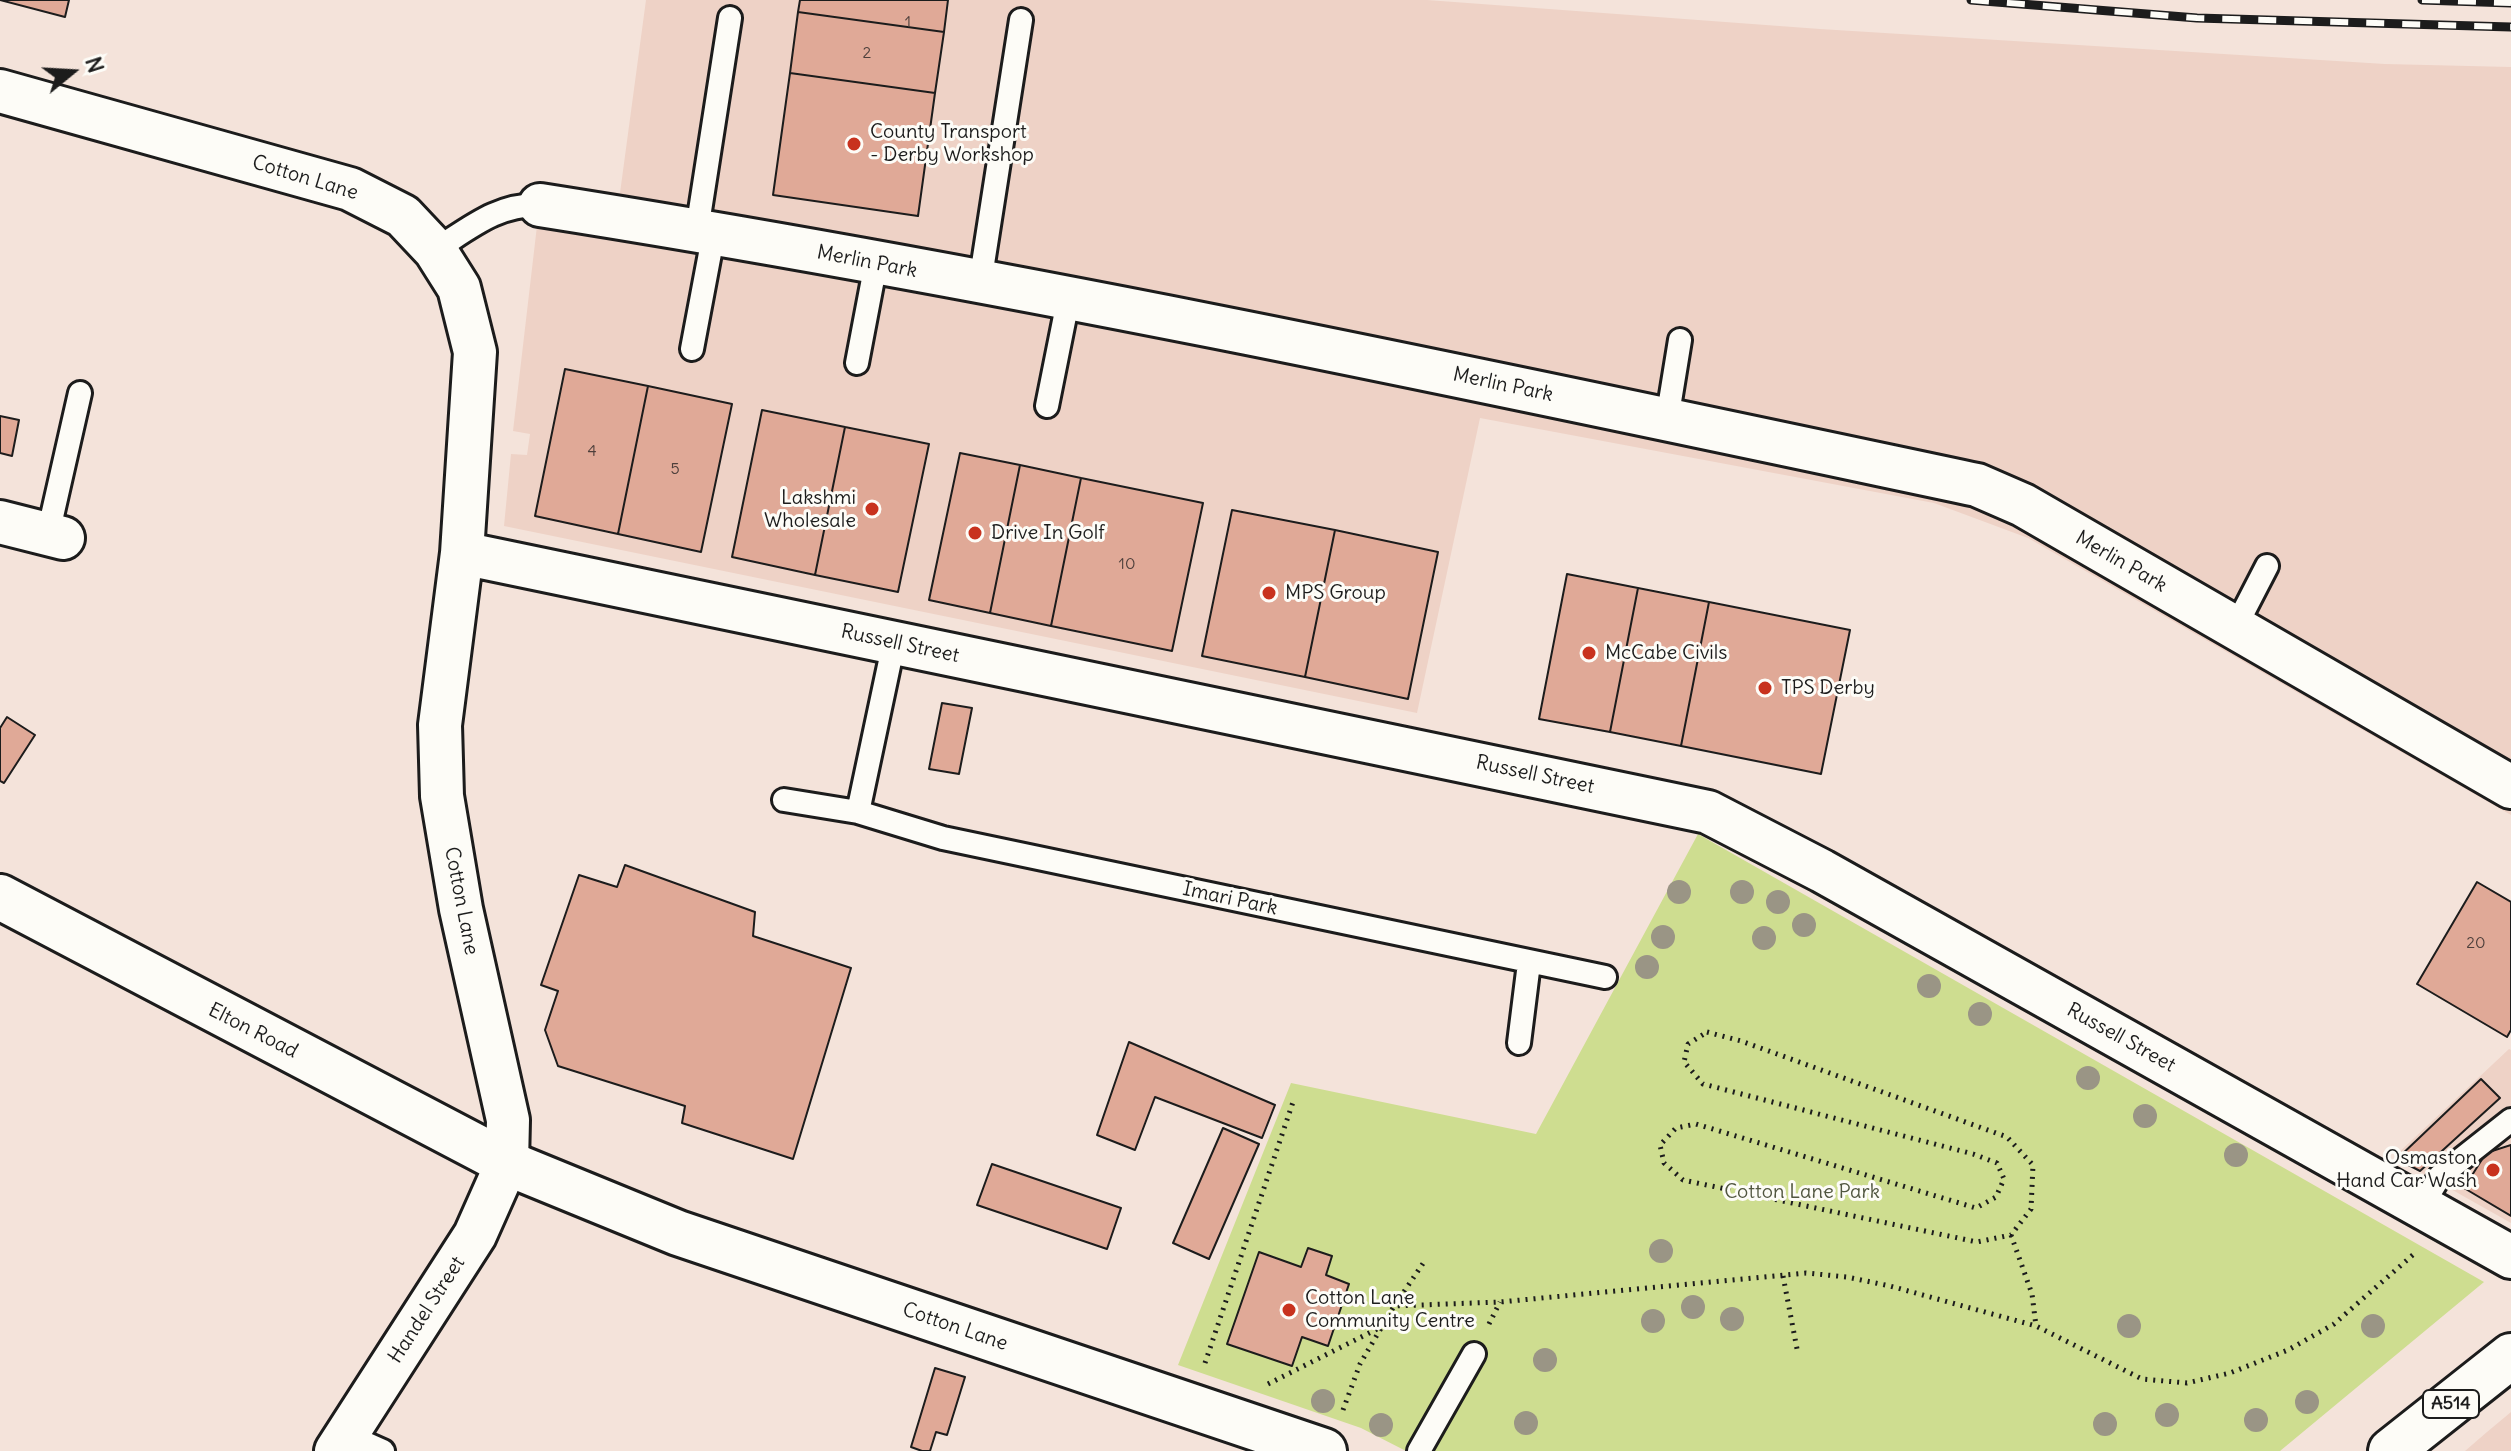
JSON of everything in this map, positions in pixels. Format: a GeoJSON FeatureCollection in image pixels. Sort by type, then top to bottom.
{"type":"FeatureCollection","features":[{"type":"Feature","properties":{"kind":"street","name":"Cotton Lane"},"geometry":{"type":"LineString","coordinates":[[0,91],[350,189],[403,216],[435,250],[459,288],[475,352],[462,553],[440,725],[442,796],[461,909],[508,1120],[507,1163],[678,1233],[1201,1409],[1331,1436]]}},
{"type":"Feature","properties":{"kind":"street","name":"Merlin Park"},"geometry":{"type":"LineString","coordinates":[[540,205],[706,231],[980,283],[1977,485],[2023,505],[2511,787]]}},
{"type":"Feature","properties":{"kind":"street"},"geometry":{"type":"LineString","coordinates":[[1,528],[56,536]]}},
{"type":"Feature","properties":{"kind":"street","name":"Russell Street"},"geometry":{"type":"LineString","coordinates":[[462,553],[1708,812],[1822,871],[2511,1257]]}},
{"type":"Feature","properties":{"kind":"street","name":"Elton Road"},"geometry":{"type":"LineString","coordinates":[[0,897],[507,1163]]}},
{"type":"Feature","properties":{"kind":"street","name":"Handel Street"},"geometry":{"type":"LineString","coordinates":[[355,1446],[475,1235],[507,1163]]}},
{"type":"Feature","properties":{"kind":"street","name":"A514"},"geometry":{"type":"LineString","coordinates":[[2391,1451],[2511,1356]]}},
{"type":"Feature","properties":{"kind":"lane"},"geometry":{"type":"LineString","coordinates":[[692,349],[730,18]]}},
{"type":"Feature","properties":{"kind":"lane"},"geometry":{"type":"LineString","coordinates":[[980,283],[1021,20]]}},
{"type":"Feature","properties":{"kind":"lane","name":"Merlin Park"},"geometry":{"type":"LineString","coordinates":[[435,250],[495,211],[517,205],[540,205]]}},
{"type":"Feature","properties":{"kind":"lane"},"geometry":{"type":"LineString","coordinates":[[857,363],[876,263]]}},
{"type":"Feature","properties":{"kind":"lane"},"geometry":{"type":"LineString","coordinates":[[1047,406],[1068,301]]}},
{"type":"Feature","properties":{"kind":"lane"},"geometry":{"type":"LineString","coordinates":[[1667,420],[1680,340]]}},
{"type":"Feature","properties":{"kind":"lane"},"geometry":{"type":"LineString","coordinates":[[56,536],[80,393]]}},
{"type":"Feature","properties":{"kind":"lane"},"geometry":{"type":"LineString","coordinates":[[2235,628],[2267,566]]}},
{"type":"Feature","properties":{"kind":"lane"},"geometry":{"type":"LineString","coordinates":[[858,812],[894,642]]}},
{"type":"Feature","properties":{"kind":"lane","name":"Imari Park"},"geometry":{"type":"LineString","coordinates":[[784,800],[858,812],[943,838],[1605,977]]}},
{"type":"Feature","properties":{"kind":"lane"},"geometry":{"type":"LineString","coordinates":[[1519,1043],[1529,963]]}},
{"type":"Feature","properties":{"kind":"lane"},"geometry":{"type":"LineString","coordinates":[[2433,1213],[2440,1176],[2511,1120]]}},
{"type":"Feature","properties":{"kind":"lane"},"geometry":{"type":"LineString","coordinates":[[1419,1451],[1474,1354]]}},
{"type":"Feature","properties":{"kind":"path"},"geometry":{"type":"LineString","coordinates":[[1707,1032],[1741,1041],[2007,1137],[2033,1165],[2031,1209],[2011,1235],[1977,1242],[1683,1180],[1664,1163],[1660,1145],[1676,1128],[1696,1124],[1976,1208],[1996,1197],[2004,1179],[1997,1163],[1973,1154],[1703,1084],[1684,1062],[1688,1044],[1707,1032]]}},
{"type":"Feature","properties":{"kind":"path"},"geometry":{"type":"LineString","coordinates":[[1201,1409],[1293,1102]]}},
{"type":"Feature","properties":{"kind":"path"},"geometry":{"type":"LineString","coordinates":[[1394,1306],[1500,1302],[1783,1276],[1847,1277],[2036,1326],[2142,1379],[2187,1383],[2230,1373],[2288,1350],[2334,1324],[2372,1293],[2433,1213]]}},
{"type":"Feature","properties":{"kind":"path"},"geometry":{"type":"LineString","coordinates":[[2011,1235],[2032,1294],[2036,1326]]}},
{"type":"Feature","properties":{"kind":"path"},"geometry":{"type":"LineString","coordinates":[[1331,1436],[1360,1364],[1426,1259]]}},
{"type":"Feature","properties":{"kind":"path"},"geometry":{"type":"LineString","coordinates":[[1783,1276],[1798,1354]]}},
{"type":"Feature","properties":{"kind":"path"},"geometry":{"type":"LineString","coordinates":[[1201,1409],[1382,1327]]}},
{"type":"Feature","properties":{"kind":"shaded area"},"geometry":{"type":"Polygon","coordinates":[[[646,0],[1427,0],[1820,29],[2385,64],[2511,67],[2511,815],[2028,538],[1934,503],[1480,418],[1417,713],[504,526],[511,454],[527,455],[530,434],[513,431],[542,183],[620,193],[646,0]]]}},
{"type":"Feature","properties":{"kind":"shaded area"},"geometry":{"type":"Polygon","coordinates":[[[2511,1050],[2511,1223],[2394,1157],[2511,1050]]]}},
{"type":"Feature","properties":{"kind":"shaded area"},"geometry":{"type":"Polygon","coordinates":[[[2511,1412],[2511,1451],[2465,1451],[2487,1432],[2511,1412]]]}},
{"type":"Feature","properties":{"kind":"green space","name":"Cotton Lane Park"},"geometry":{"type":"Polygon","coordinates":[[[1698,834],[2484,1282],[2280,1451],[1406,1451],[1361,1428],[1178,1365],[1291,1083],[1536,1134],[1698,834]]]}},
{"type":"Feature","properties":{"kind":"building"},"geometry":{"type":"Polygon","coordinates":[[[0,0],[69,0],[65,17],[0,0]]]}},
{"type":"Feature","properties":{"kind":"building"},"geometry":{"type":"Polygon","coordinates":[[[800,0],[948,0],[944,32],[798,12],[800,0]]]}},
{"type":"Feature","properties":{"kind":"building"},"geometry":{"type":"Polygon","coordinates":[[[798,12],[944,32],[935,93],[790,73],[798,12]]]}},
{"type":"Feature","properties":{"kind":"building","name":"County Transport - Derby Workshop"},"geometry":{"type":"Polygon","coordinates":[[[790,73],[935,93],[918,216],[773,195],[790,73]]]}},
{"type":"Feature","properties":{"kind":"building"},"geometry":{"type":"Polygon","coordinates":[[[565,369],[648,386],[618,534],[535,516],[565,369]]]}},
{"type":"Feature","properties":{"kind":"building"},"geometry":{"type":"Polygon","coordinates":[[[648,386],[732,404],[701,552],[618,534],[648,386]]]}},
{"type":"Feature","properties":{"kind":"building"},"geometry":{"type":"Polygon","coordinates":[[[762,410],[845,427],[815,575],[732,557],[762,410]]]}},
{"type":"Feature","properties":{"kind":"building"},"geometry":{"type":"Polygon","coordinates":[[[0,416],[19,420],[12,456],[0,453],[0,416]]]}},
{"type":"Feature","properties":{"kind":"building","name":"Lakshmi Wholesale"},"geometry":{"type":"Polygon","coordinates":[[[845,427],[929,444],[898,592],[815,575],[845,427]]]}},
{"type":"Feature","properties":{"kind":"building","name":"Drive In Golf"},"geometry":{"type":"Polygon","coordinates":[[[960,453],[1020,465],[990,613],[929,600],[960,453]]]}},
{"type":"Feature","properties":{"kind":"building"},"geometry":{"type":"Polygon","coordinates":[[[1020,465],[1081,478],[1051,626],[990,613],[1020,465]]]}},
{"type":"Feature","properties":{"kind":"building"},"geometry":{"type":"Polygon","coordinates":[[[1081,478],[1203,503],[1172,651],[1051,626],[1081,478]]]}},
{"type":"Feature","properties":{"kind":"building","name":"MPS Group"},"geometry":{"type":"Polygon","coordinates":[[[1232,510],[1335,530],[1305,677],[1202,656],[1232,510]]]}},
{"type":"Feature","properties":{"kind":"building"},"geometry":{"type":"Polygon","coordinates":[[[1335,530],[1438,552],[1408,699],[1305,677],[1335,530]]]}},
{"type":"Feature","properties":{"kind":"building","name":"McCabe Civils"},"geometry":{"type":"Polygon","coordinates":[[[1567,574],[1638,588],[1610,732],[1539,719],[1567,574]]]}},
{"type":"Feature","properties":{"kind":"building"},"geometry":{"type":"Polygon","coordinates":[[[1638,588],[1709,602],[1681,746],[1610,732],[1638,588]]]}},
{"type":"Feature","properties":{"kind":"building","name":"TPS Derby"},"geometry":{"type":"Polygon","coordinates":[[[1709,602],[1850,630],[1821,774],[1681,746],[1709,602]]]}},
{"type":"Feature","properties":{"kind":"building"},"geometry":{"type":"Polygon","coordinates":[[[942,703],[972,708],[959,774],[929,769],[942,703]]]}},
{"type":"Feature","properties":{"kind":"building"},"geometry":{"type":"Polygon","coordinates":[[[7,717],[35,735],[4,783],[0,781],[0,728],[7,717]]]}},
{"type":"Feature","properties":{"kind":"building"},"geometry":{"type":"Polygon","coordinates":[[[625,865],[755,912],[753,936],[851,968],[793,1159],[682,1123],[685,1106],[558,1066],[545,1030],[558,991],[541,985],[579,875],[617,887],[625,865]]]}},
{"type":"Feature","properties":{"kind":"building"},"geometry":{"type":"Polygon","coordinates":[[[2477,882],[2511,902],[2511,1030],[2507,1037],[2417,984],[2477,882]]]}},
{"type":"Feature","properties":{"kind":"building"},"geometry":{"type":"Polygon","coordinates":[[[1129,1042],[1275,1105],[1262,1138],[1155,1097],[1135,1150],[1097,1135],[1129,1042]]]}},
{"type":"Feature","properties":{"kind":"building"},"geometry":{"type":"Polygon","coordinates":[[[2481,1079],[2500,1098],[2420,1171],[2397,1159],[2481,1079]]]}},
{"type":"Feature","properties":{"kind":"building"},"geometry":{"type":"Polygon","coordinates":[[[1223,1128],[1259,1144],[1209,1259],[1173,1243],[1223,1128]]]}},
{"type":"Feature","properties":{"kind":"building","name":"Osmaston Hand Car Wash"},"geometry":{"type":"Polygon","coordinates":[[[2511,1145],[2511,1216],[2464,1188],[2486,1153],[2511,1145]]]}},
{"type":"Feature","properties":{"kind":"building"},"geometry":{"type":"Polygon","coordinates":[[[992,1164],[1121,1208],[1107,1249],[977,1205],[992,1164]]]}},
{"type":"Feature","properties":{"kind":"building","name":"Cotton Lane Community Centre"},"geometry":{"type":"Polygon","coordinates":[[[1308,1248],[1332,1256],[1326,1275],[1349,1284],[1328,1346],[1302,1337],[1292,1366],[1227,1344],[1259,1252],[1301,1267],[1308,1248]]]}},
{"type":"Feature","properties":{"kind":"building"},"geometry":{"type":"Polygon","coordinates":[[[935,1368],[965,1377],[947,1435],[936,1432],[930,1451],[922,1451],[911,1447],[935,1368]]]}},
{"type":"Feature","properties":{"kind":"railway"},"geometry":{"type":"LineString","coordinates":[[1971,0],[2197,18],[2511,27]]}},
{"type":"Feature","properties":{"kind":"railway"},"geometry":{"type":"LineString","coordinates":[[2422,0],[2511,3]]}},
{"type":"Feature","properties":{"kind":"place","name":"County Transport - Derby Workshop"},"geometry":{"type":"Point","coordinates":[854,144]}},
{"type":"Feature","properties":{"kind":"place","name":"Lakshmi Wholesale"},"geometry":{"type":"Point","coordinates":[872,509]}},
{"type":"Feature","properties":{"kind":"place","name":"Drive In Golf"},"geometry":{"type":"Point","coordinates":[975,533]}},
{"type":"Feature","properties":{"kind":"place","name":"MPS Group"},"geometry":{"type":"Point","coordinates":[1269,593]}},
{"type":"Feature","properties":{"kind":"place","name":"McCabe Civils"},"geometry":{"type":"Point","coordinates":[1589,653]}},
{"type":"Feature","properties":{"kind":"place","name":"TPS Derby"},"geometry":{"type":"Point","coordinates":[1765,688]}},
{"type":"Feature","properties":{"kind":"place","name":"Osmaston Hand Car Wash"},"geometry":{"type":"Point","coordinates":[2493,1170]}},
{"type":"Feature","properties":{"kind":"place","name":"Cotton Lane Community Centre"},"geometry":{"type":"Point","coordinates":[1289,1310]}}]}
